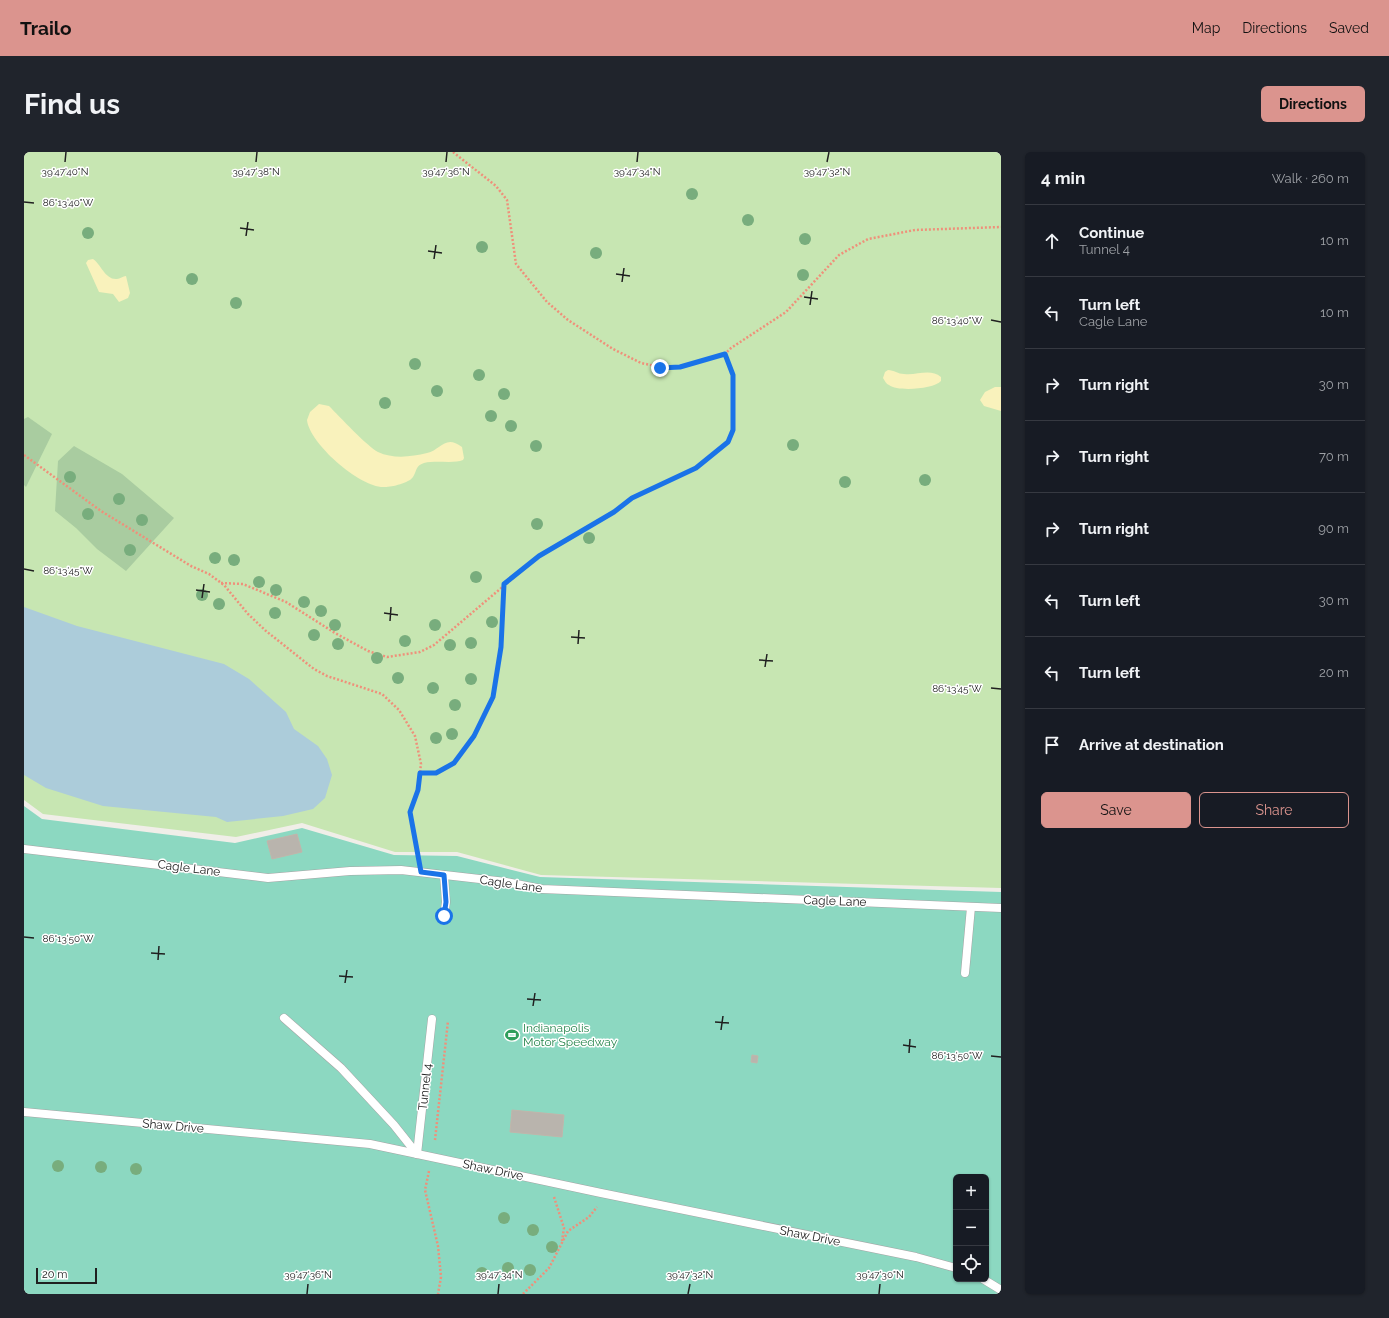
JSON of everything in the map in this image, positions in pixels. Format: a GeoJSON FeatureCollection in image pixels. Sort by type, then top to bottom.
{"type":"FeatureCollection","features":[{"type":"Feature","properties":{"kind":"lane","name":"Cagle Lane"},"geometry":{"type":"LineString","coordinates":[[24,849],[268,878],[350,871],[401,870],[542,889],[1001,908]]}},
{"type":"Feature","properties":{"kind":"lane"},"geometry":{"type":"LineString","coordinates":[[444,875],[446,902],[444,916]]}},
{"type":"Feature","properties":{"kind":"lane"},"geometry":{"type":"LineString","coordinates":[[965,973],[971,907]]}},
{"type":"Feature","properties":{"kind":"lane"},"geometry":{"type":"LineString","coordinates":[[284,1018],[341,1068],[394,1125],[417,1154]]}},
{"type":"Feature","properties":{"kind":"lane","name":"Tunnel 4"},"geometry":{"type":"LineString","coordinates":[[417,1154],[432,1019]]}},
{"type":"Feature","properties":{"kind":"lane","name":"Shaw Drive"},"geometry":{"type":"LineString","coordinates":[[24,1112],[370,1144],[601,1193],[927,1259],[953,1267]]}},
{"type":"Feature","properties":{"kind":"lane"},"geometry":{"type":"LineString","coordinates":[[988,1282],[1001,1290]]}},
{"type":"Feature","properties":{"kind":"path"},"geometry":{"type":"LineString","coordinates":[[453,152],[496,186],[507,200],[516,264],[547,302],[568,320],[613,349],[641,362],[660,368],[680,367],[725,354],[731,348],[786,312],[840,254],[868,239],[915,230],[1001,227]]}},
{"type":"Feature","properties":{"kind":"path"},"geometry":{"type":"LineString","coordinates":[[221,583],[243,584],[286,602],[335,633],[368,651],[387,656],[420,652],[434,645],[504,584],[539,556],[608,516],[632,498],[696,468],[728,442],[733,430],[733,375],[725,354]]}},
{"type":"Feature","properties":{"kind":"path"},"geometry":{"type":"LineString","coordinates":[[24,455],[101,511],[221,583],[266,631],[314,669],[327,676],[382,694],[399,710],[415,736],[422,764],[418,790],[410,812],[421,872]]}},
{"type":"Feature","properties":{"kind":"path"},"geometry":{"type":"LineString","coordinates":[[420,773],[436,773],[454,763],[474,736],[493,697],[501,647],[504,584]]}},
{"type":"Feature","properties":{"kind":"path"},"geometry":{"type":"LineString","coordinates":[[427,1178],[425,1190],[438,1246],[441,1277],[438,1294]]}},
{"type":"Feature","properties":{"kind":"path"},"geometry":{"type":"LineString","coordinates":[[554,1183],[554,1199],[564,1228],[562,1243]]}},
{"type":"Feature","properties":{"kind":"path"},"geometry":{"type":"LineString","coordinates":[[523,1294],[549,1268],[568,1231],[589,1217],[598,1206],[601,1193]]}},
{"type":"Feature","properties":{"kind":"green space"},"geometry":{"type":"Polygon","coordinates":[[[24,152],[1001,152],[1001,888],[541,875],[457,852],[395,852],[302,823],[236,837],[43,814],[24,800],[24,152]]]}},
{"type":"Feature","properties":{"kind":"green space"},"geometry":{"type":"Polygon","coordinates":[[[28,417],[52,434],[26,487],[24,485],[24,419],[28,417]]]}},
{"type":"Feature","properties":{"kind":"green space"},"geometry":{"type":"Polygon","coordinates":[[[74,446],[122,474],[174,518],[126,571],[97,549],[76,528],[55,511],[58,461],[74,446]]]}},
{"type":"Feature","properties":{"kind":"green space","name":"Indianapolis Motor Speedway"},"geometry":{"type":"Polygon","coordinates":[[[24,806],[42,819],[235,843],[302,828],[394,855],[457,856],[540,877],[1001,892],[1001,1294],[24,1294],[24,806]]]}},
{"type":"Feature","properties":{"kind":"sand"},"geometry":{"type":"Polygon","coordinates":[[[93,259],[109,277],[117,279],[126,276],[130,293],[128,298],[119,302],[113,294],[99,292],[86,263],[88,260],[93,259]]]}},
{"type":"Feature","properties":{"kind":"sand"},"geometry":{"type":"Polygon","coordinates":[[[888,370],[902,374],[937,374],[941,377],[941,381],[937,384],[924,388],[908,389],[894,387],[887,384],[883,378],[885,372],[888,370]]]}},
{"type":"Feature","properties":{"kind":"sand"},"geometry":{"type":"Polygon","coordinates":[[[995,387],[1001,387],[1001,411],[984,406],[980,400],[985,392],[995,387]]]}},
{"type":"Feature","properties":{"kind":"sand"},"geometry":{"type":"Polygon","coordinates":[[[319,404],[329,406],[373,449],[378,452],[390,456],[415,456],[427,453],[447,442],[451,442],[462,447],[464,458],[463,460],[455,462],[424,463],[418,467],[411,479],[404,483],[388,487],[375,486],[350,473],[338,463],[326,452],[310,430],[307,420],[310,412],[319,404]]]}},
{"type":"Feature","properties":{"kind":"water"},"geometry":{"type":"Polygon","coordinates":[[[24,607],[77,626],[224,664],[249,679],[286,712],[294,729],[318,746],[327,759],[332,775],[325,798],[313,809],[283,816],[227,822],[216,817],[103,806],[46,788],[24,775],[24,607]]]}},
{"type":"Feature","properties":{"kind":"building"},"geometry":{"type":"Polygon","coordinates":[[[297,834],[302,852],[272,859],[267,841],[297,834]]]}},
{"type":"Feature","properties":{"kind":"building"},"geometry":{"type":"Polygon","coordinates":[[[752,1055],[758,1056],[757,1063],[751,1062],[752,1055]]]}},
{"type":"Feature","properties":{"kind":"building"},"geometry":{"type":"Polygon","coordinates":[[[512,1110],[564,1115],[562,1137],[510,1132],[512,1110]]]}},
{"type":"Feature","properties":{"kind":"place","name":"Indianapolis Motor Speedway"},"geometry":{"type":"Point","coordinates":[512,1035]}},
{"type":"Feature","properties":{"kind":"route"},"geometry":{"type":"LineString","coordinates":[[444,916],[446,902],[444,875],[421,872],[410,812],[418,790],[420,773],[436,773],[454,763],[474,736],[493,697],[501,647],[504,584],[539,556],[614,512],[632,498],[696,468],[728,442],[733,430],[733,375],[725,354],[680,367],[660,368]]}}]}
